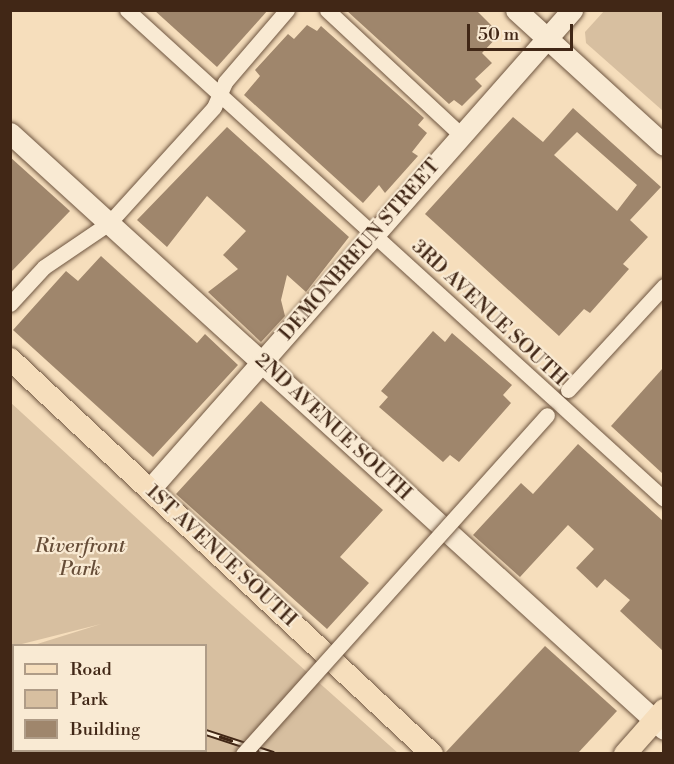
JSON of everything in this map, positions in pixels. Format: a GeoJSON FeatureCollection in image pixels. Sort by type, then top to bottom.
{"type":"FeatureCollection","features":[{"type":"Feature","properties":{"kind":"main road","name":"1ST AVENUE SOUTH"},"geometry":{"type":"LineString","coordinates":[[10,359],[432,753]]}},
{"type":"Feature","properties":{"kind":"main road"},"geometry":{"type":"LineString","coordinates":[[625,753],[660,720]]}},
{"type":"Feature","properties":{"kind":"street","name":"3RD AVENUE SOUTH"},"geometry":{"type":"LineString","coordinates":[[128,10],[663,499]]}},
{"type":"Feature","properties":{"kind":"street"},"geometry":{"type":"LineString","coordinates":[[10,304],[44,267],[109,223],[220,94],[286,10]]}},
{"type":"Feature","properties":{"kind":"street"},"geometry":{"type":"LineString","coordinates":[[327,10],[461,135]]}},
{"type":"Feature","properties":{"kind":"street"},"geometry":{"type":"LineString","coordinates":[[516,10],[663,145]]}},
{"type":"Feature","properties":{"kind":"street","name":"DEMONBREUN STREET"},"geometry":{"type":"LineString","coordinates":[[149,490],[572,10]]}},
{"type":"Feature","properties":{"kind":"street","name":"2ND AVENUE SOUTH"},"geometry":{"type":"LineString","coordinates":[[10,133],[660,720]]}},
{"type":"Feature","properties":{"kind":"street"},"geometry":{"type":"LineString","coordinates":[[568,390],[663,286]]}},
{"type":"Feature","properties":{"kind":"street"},"geometry":{"type":"LineString","coordinates":[[243,753],[547,415]]}},
{"type":"Feature","properties":{"kind":"green space"},"geometry":{"type":"Polygon","coordinates":[[[604,11],[663,11],[663,111],[586,43],[585,32],[604,11]]]}},
{"type":"Feature","properties":{"kind":"green space","name":"Riverfront Park"},"geometry":{"type":"Polygon","coordinates":[[[10,402],[214,589],[398,753],[11,753],[12,702],[12,752],[207,752],[207,644],[37,644],[101,624],[22,644],[12,644],[11,651],[10,402]]]}},
{"type":"Feature","properties":{"kind":"building"},"geometry":{"type":"Polygon","coordinates":[[[154,10],[268,10],[217,67],[154,10]]]}},
{"type":"Feature","properties":{"kind":"building"},"geometry":{"type":"Polygon","coordinates":[[[346,10],[476,10],[500,34],[482,53],[492,63],[475,79],[482,86],[462,106],[454,100],[449,104],[346,10]]]}},
{"type":"Feature","properties":{"kind":"building"},"geometry":{"type":"Polygon","coordinates":[[[307,25],[317,31],[321,26],[424,118],[418,125],[427,133],[412,152],[418,156],[385,193],[379,185],[363,203],[244,95],[260,76],[255,70],[288,34],[294,39],[307,25]]]}},
{"type":"Feature","properties":{"kind":"building"},"geometry":{"type":"Polygon","coordinates":[[[573,108],[661,187],[630,220],[648,237],[623,264],[629,269],[590,313],[584,309],[559,336],[425,214],[513,117],[543,142],[573,108]],[[577,132],[554,155],[617,211],[637,185],[577,132]]]}},
{"type":"Feature","properties":{"kind":"building"},"geometry":{"type":"Polygon","coordinates":[[[227,127],[349,237],[306,292],[287,275],[281,300],[285,316],[261,342],[208,292],[238,269],[223,255],[246,231],[207,196],[167,247],[137,220],[227,127]]]}},
{"type":"Feature","properties":{"kind":"building"},"geometry":{"type":"Polygon","coordinates":[[[10,157],[70,211],[10,273],[10,157]]]}},
{"type":"Feature","properties":{"kind":"building"},"geometry":{"type":"Polygon","coordinates":[[[101,256],[197,343],[205,334],[238,365],[153,457],[13,330],[66,271],[78,281],[101,256]]]}},
{"type":"Feature","properties":{"kind":"building"},"geometry":{"type":"Polygon","coordinates":[[[433,331],[445,342],[452,333],[512,385],[503,395],[511,403],[459,462],[450,455],[443,462],[379,407],[388,397],[381,391],[433,331]]]}},
{"type":"Feature","properties":{"kind":"building"},"geometry":{"type":"Polygon","coordinates":[[[663,368],[663,474],[611,426],[663,368]]]}},
{"type":"Feature","properties":{"kind":"building"},"geometry":{"type":"Polygon","coordinates":[[[261,401],[383,510],[340,557],[369,583],[327,629],[176,494],[261,401]]]}},
{"type":"Feature","properties":{"kind":"building"},"geometry":{"type":"Polygon","coordinates":[[[578,444],[663,521],[663,651],[620,611],[630,600],[605,579],[597,588],[576,568],[594,549],[568,525],[520,577],[473,535],[521,483],[533,494],[578,444]]]}},
{"type":"Feature","properties":{"kind":"building"},"geometry":{"type":"Polygon","coordinates":[[[545,646],[617,711],[578,753],[445,753],[545,646]]]}},
{"type":"Feature","properties":{"kind":"railway"},"geometry":{"type":"LineString","coordinates":[[207,732],[273,754]]}}]}
